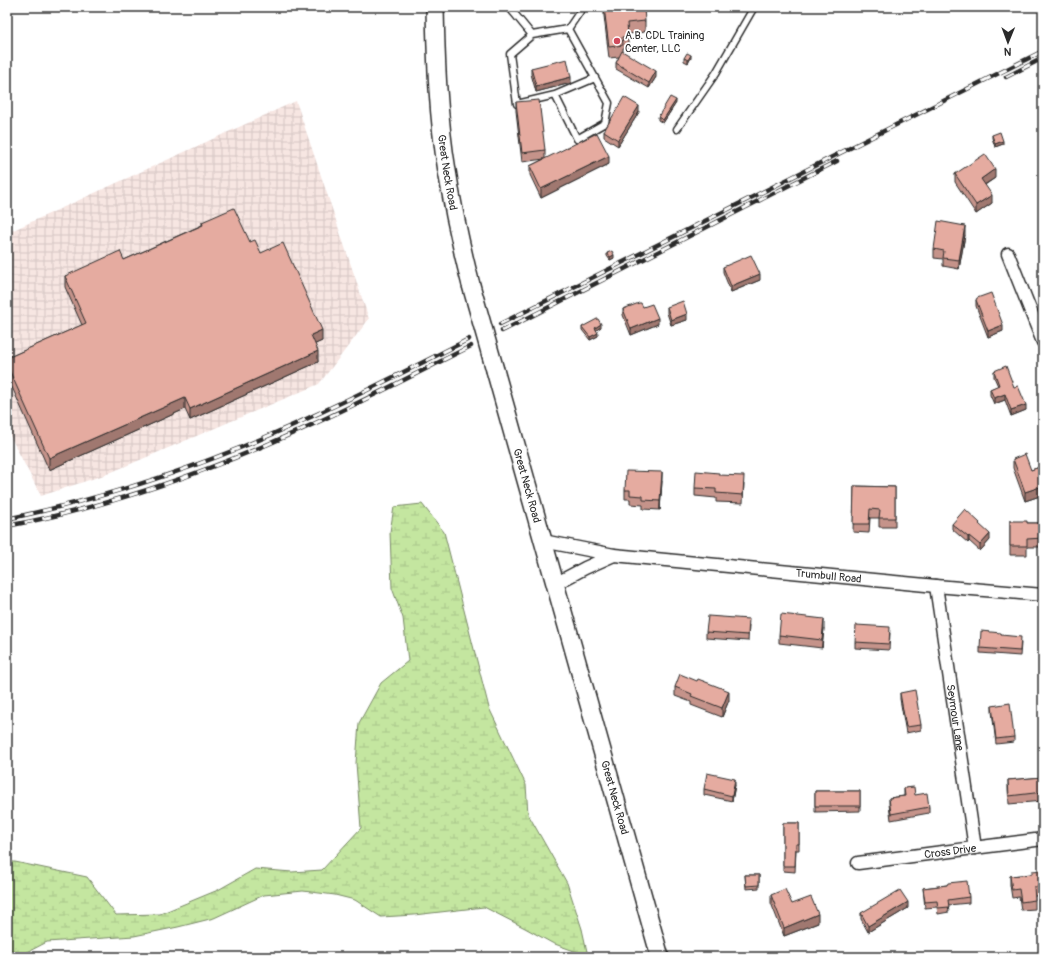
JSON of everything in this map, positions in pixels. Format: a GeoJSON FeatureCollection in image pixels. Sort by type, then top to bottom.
{"type":"FeatureCollection","features":[{"type":"Feature","properties":{"kind":"main road","name":"Great Neck Road"},"geometry":{"type":"LineString","coordinates":[[435,7],[438,97],[446,171],[461,246],[660,957]]}},
{"type":"Feature","properties":{"kind":"street"},"geometry":{"type":"LineString","coordinates":[[1008,254],[1043,342]]}},
{"type":"Feature","properties":{"kind":"street","name":"Trumbull Road"},"geometry":{"type":"LineString","coordinates":[[543,541],[614,556],[1043,595]]}},
{"type":"Feature","properties":{"kind":"street","name":"Trumbull Road"},"geometry":{"type":"LineString","coordinates":[[555,584],[584,568],[614,556]]}},
{"type":"Feature","properties":{"kind":"street","name":"Seymour Lane"},"geometry":{"type":"LineString","coordinates":[[936,586],[975,848]]}},
{"type":"Feature","properties":{"kind":"street","name":"Cross Drive"},"geometry":{"type":"LineString","coordinates":[[858,863],[1043,839]]}},
{"type":"Feature","properties":{"kind":"lane"},"geometry":{"type":"LineString","coordinates":[[509,7],[532,35]]}},
{"type":"Feature","properties":{"kind":"lane"},"geometry":{"type":"LineString","coordinates":[[582,7],[568,29],[532,35],[510,54],[517,104],[556,95],[595,78]]}},
{"type":"Feature","properties":{"kind":"lane"},"geometry":{"type":"LineString","coordinates":[[677,129],[716,72],[754,7]]}},
{"type":"Feature","properties":{"kind":"lane"},"geometry":{"type":"LineString","coordinates":[[556,95],[577,139],[605,123],[609,103],[568,29]]}},
{"type":"Feature","properties":{"kind":"shaded area"},"geometry":{"type":"Polygon","coordinates":[[[296,101],[369,319],[319,384],[107,474],[41,496],[7,430],[7,233],[296,101]]]}},
{"type":"Feature","properties":{"kind":"green space"},"geometry":{"type":"Polygon","coordinates":[[[422,504],[444,532],[489,708],[526,785],[528,814],[567,883],[582,929],[588,956],[552,943],[484,907],[381,917],[355,900],[335,895],[303,891],[264,895],[214,918],[178,927],[134,936],[47,942],[18,957],[7,957],[7,862],[15,862],[87,877],[116,915],[160,914],[218,890],[255,869],[292,872],[322,870],[361,828],[356,763],[359,723],[381,683],[408,661],[403,618],[392,588],[390,532],[394,507],[422,504]]]}},
{"type":"Feature","properties":{"kind":"building"},"geometry":{"type":"Polygon","coordinates":[[[604,7],[624,7],[625,11],[644,8],[645,21],[627,23],[628,36],[622,37],[623,45],[609,47],[604,7]]]}},
{"type":"Feature","properties":{"kind":"building"},"geometry":{"type":"Polygon","coordinates":[[[622,51],[656,71],[649,83],[616,63],[622,51]]]}},
{"type":"Feature","properties":{"kind":"building"},"geometry":{"type":"Polygon","coordinates":[[[687,53],[691,55],[688,60],[684,58],[687,53]]]}},
{"type":"Feature","properties":{"kind":"building"},"geometry":{"type":"Polygon","coordinates":[[[567,59],[571,77],[536,86],[531,68],[567,59]]]}},
{"type":"Feature","properties":{"kind":"building"},"geometry":{"type":"Polygon","coordinates":[[[624,97],[639,106],[618,140],[604,131],[624,97]]]}},
{"type":"Feature","properties":{"kind":"building"},"geometry":{"type":"Polygon","coordinates":[[[670,97],[676,100],[663,120],[658,117],[670,97]]]}},
{"type":"Feature","properties":{"kind":"building"},"geometry":{"type":"Polygon","coordinates":[[[539,100],[545,150],[522,153],[516,102],[539,100]]]}},
{"type":"Feature","properties":{"kind":"building"},"geometry":{"type":"Polygon","coordinates":[[[1000,132],[1003,141],[995,144],[992,135],[1000,132]]]}},
{"type":"Feature","properties":{"kind":"building"},"geometry":{"type":"Polygon","coordinates":[[[597,133],[609,156],[541,189],[530,166],[597,133]]]}},
{"type":"Feature","properties":{"kind":"building"},"geometry":{"type":"Polygon","coordinates":[[[985,154],[995,169],[981,179],[992,195],[976,205],[955,174],[985,154]]]}},
{"type":"Feature","properties":{"kind":"building"},"geometry":{"type":"Polygon","coordinates":[[[234,208],[250,242],[255,240],[261,253],[283,243],[322,330],[311,335],[318,351],[190,409],[185,398],[49,458],[7,365],[7,358],[86,323],[65,276],[120,251],[124,260],[203,225],[202,222],[234,208]]]}},
{"type":"Feature","properties":{"kind":"building"},"geometry":{"type":"Polygon","coordinates":[[[938,221],[965,226],[959,260],[943,258],[944,251],[934,249],[938,221]]]}},
{"type":"Feature","properties":{"kind":"building"},"geometry":{"type":"Polygon","coordinates":[[[612,251],[614,255],[610,257],[607,253],[612,251]]]}},
{"type":"Feature","properties":{"kind":"building"},"geometry":{"type":"Polygon","coordinates":[[[751,255],[760,274],[731,286],[723,267],[751,255]]]}},
{"type":"Feature","properties":{"kind":"building"},"geometry":{"type":"Polygon","coordinates":[[[991,293],[1003,325],[988,331],[976,300],[977,298],[991,293]]]}},
{"type":"Feature","properties":{"kind":"building"},"geometry":{"type":"Polygon","coordinates":[[[683,301],[687,314],[671,320],[667,307],[683,301]]]}},
{"type":"Feature","properties":{"kind":"building"},"geometry":{"type":"Polygon","coordinates":[[[641,303],[643,307],[652,304],[658,318],[631,329],[623,309],[641,303]]]}},
{"type":"Feature","properties":{"kind":"building"},"geometry":{"type":"Polygon","coordinates":[[[597,319],[601,324],[595,328],[598,333],[590,337],[582,327],[597,319]]]}},
{"type":"Feature","properties":{"kind":"building"},"geometry":{"type":"Polygon","coordinates":[[[1006,366],[1014,387],[1018,386],[1026,405],[1011,410],[1005,394],[994,398],[990,389],[999,385],[994,371],[1006,366]]]}},
{"type":"Feature","properties":{"kind":"building"},"geometry":{"type":"Polygon","coordinates":[[[1025,454],[1031,470],[1043,466],[1043,486],[1025,492],[1013,459],[1025,454]]]}},
{"type":"Feature","properties":{"kind":"building"},"geometry":{"type":"Polygon","coordinates":[[[626,471],[662,472],[660,501],[643,500],[643,496],[630,495],[630,490],[625,490],[626,471]]]}},
{"type":"Feature","properties":{"kind":"building"},"geometry":{"type":"Polygon","coordinates":[[[696,471],[719,473],[719,475],[744,476],[743,495],[716,493],[716,489],[695,488],[696,471]]]}},
{"type":"Feature","properties":{"kind":"building"},"geometry":{"type":"Polygon","coordinates":[[[854,486],[895,487],[895,518],[879,518],[880,510],[870,509],[869,524],[853,524],[854,486]]]}},
{"type":"Feature","properties":{"kind":"building"},"geometry":{"type":"Polygon","coordinates":[[[965,509],[990,534],[980,545],[952,524],[965,509]]]}},
{"type":"Feature","properties":{"kind":"building"},"geometry":{"type":"Polygon","coordinates":[[[1010,521],[1043,523],[1043,538],[1027,539],[1027,546],[1010,546],[1010,521]]]}},
{"type":"Feature","properties":{"kind":"building"},"geometry":{"type":"Polygon","coordinates":[[[781,614],[824,619],[822,640],[779,635],[781,614]]]}},
{"type":"Feature","properties":{"kind":"building"},"geometry":{"type":"Polygon","coordinates":[[[708,616],[749,619],[748,635],[706,632],[708,616]]]}},
{"type":"Feature","properties":{"kind":"building"},"geometry":{"type":"Polygon","coordinates":[[[856,625],[890,627],[889,644],[855,642],[856,625]]]}},
{"type":"Feature","properties":{"kind":"building"},"geometry":{"type":"Polygon","coordinates":[[[981,631],[1021,637],[1020,651],[980,648],[981,631]]]}},
{"type":"Feature","properties":{"kind":"building"},"geometry":{"type":"Polygon","coordinates":[[[680,674],[729,691],[722,708],[691,696],[692,694],[675,687],[680,674]]]}},
{"type":"Feature","properties":{"kind":"building"},"geometry":{"type":"Polygon","coordinates":[[[915,690],[921,725],[906,727],[900,693],[915,690]]]}},
{"type":"Feature","properties":{"kind":"building"},"geometry":{"type":"Polygon","coordinates":[[[1010,703],[1014,737],[996,739],[992,706],[1010,703]]]}},
{"type":"Feature","properties":{"kind":"building"},"geometry":{"type":"Polygon","coordinates":[[[707,773],[735,779],[732,796],[704,789],[707,773]]]}},
{"type":"Feature","properties":{"kind":"building"},"geometry":{"type":"Polygon","coordinates":[[[1043,777],[1043,792],[1009,796],[1008,780],[1043,777]]]}},
{"type":"Feature","properties":{"kind":"building"},"geometry":{"type":"Polygon","coordinates":[[[914,787],[915,795],[927,793],[929,807],[891,814],[889,798],[905,796],[904,788],[914,787]]]}},
{"type":"Feature","properties":{"kind":"building"},"geometry":{"type":"Polygon","coordinates":[[[815,791],[860,791],[860,806],[815,806],[815,791]]]}},
{"type":"Feature","properties":{"kind":"building"},"geometry":{"type":"Polygon","coordinates":[[[783,823],[799,823],[799,844],[796,844],[795,866],[783,866],[783,823]]]}},
{"type":"Feature","properties":{"kind":"building"},"geometry":{"type":"Polygon","coordinates":[[[1043,870],[1043,886],[1034,887],[1035,900],[1021,902],[1019,889],[1012,890],[1010,876],[1032,874],[1032,871],[1043,870]]]}},
{"type":"Feature","properties":{"kind":"building"},"geometry":{"type":"Polygon","coordinates":[[[745,875],[759,875],[759,885],[746,886],[745,875]]]}},
{"type":"Feature","properties":{"kind":"building"},"geometry":{"type":"Polygon","coordinates":[[[967,881],[969,897],[948,900],[949,907],[938,908],[937,901],[925,902],[923,888],[967,881]]]}},
{"type":"Feature","properties":{"kind":"building"},"geometry":{"type":"Polygon","coordinates":[[[785,889],[792,904],[811,897],[818,914],[784,928],[771,895],[785,889]]]}},
{"type":"Feature","properties":{"kind":"building"},"geometry":{"type":"Polygon","coordinates":[[[900,890],[908,902],[868,926],[861,913],[900,890]]]}},
{"type":"Feature","properties":{"kind":"railway"},"geometry":{"type":"LineString","coordinates":[[500,324],[1043,51]]}},
{"type":"Feature","properties":{"kind":"railway"},"geometry":{"type":"LineString","coordinates":[[1006,77],[1043,58]]}},
{"type":"Feature","properties":{"kind":"railway"},"geometry":{"type":"LineString","coordinates":[[502,331],[837,161]]}},
{"type":"Feature","properties":{"kind":"railway"},"geometry":{"type":"LineString","coordinates":[[7,519],[67,505],[126,488],[184,469],[242,447],[328,409],[469,339]]}},
{"type":"Feature","properties":{"kind":"railway"},"geometry":{"type":"LineString","coordinates":[[7,526],[43,519],[115,500],[221,464],[335,414],[471,346]]}},
{"type":"Feature","properties":{"kind":"place","name":"A.B. CDL Training Center, LLC"},"geometry":{"type":"Point","coordinates":[617,41]}}]}
